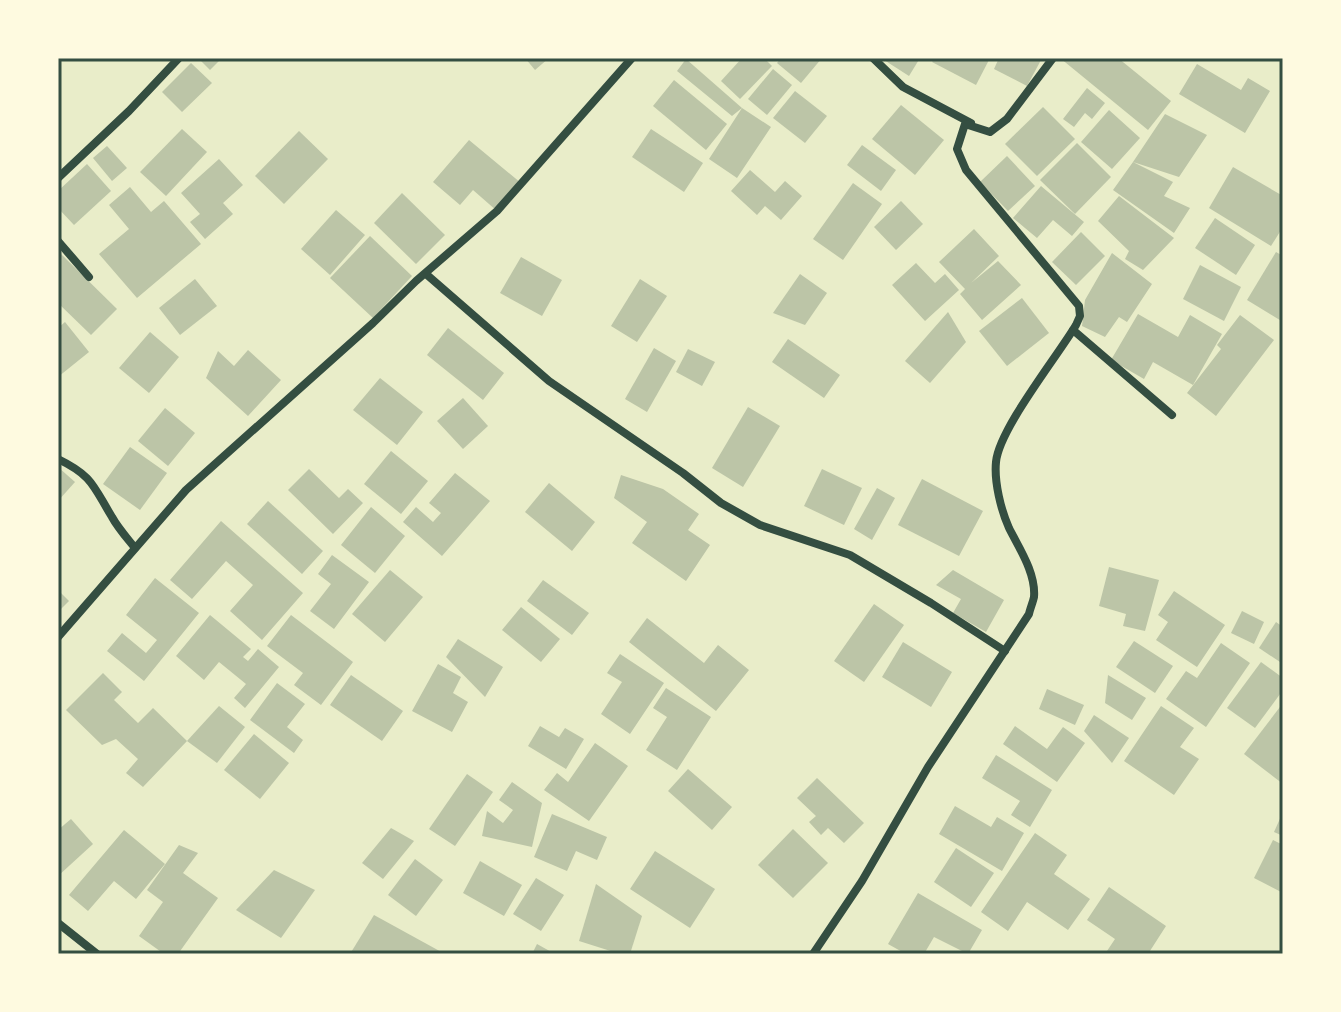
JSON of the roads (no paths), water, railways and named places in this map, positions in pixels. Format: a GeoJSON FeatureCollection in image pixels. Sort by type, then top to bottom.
{"type":"FeatureCollection","features":[{"type":"Feature","properties":{"kind":"street"},"geometry":{"type":"LineString","coordinates":[[58,178],[129,111],[179,58]]}},
{"type":"Feature","properties":{"kind":"street"},"geometry":{"type":"LineString","coordinates":[[58,637],[186,490],[513,195],[632,58]]}},
{"type":"Feature","properties":{"kind":"street"},"geometry":{"type":"LineString","coordinates":[[873,58],[903,87],[990,132]]}},
{"type":"Feature","properties":{"kind":"street"},"geometry":{"type":"LineString","coordinates":[[990,132],[1007,119],[1053,58]]}},
{"type":"Feature","properties":{"kind":"street"},"geometry":{"type":"LineString","coordinates":[[813,954],[862,881],[928,767],[1029,614],[1034,597],[1033,581],[1008,524],[999,494],[996,462],[1005,437],[1080,316],[1079,306],[960,160],[957,149],[965,124],[990,132]]}},
{"type":"Feature","properties":{"kind":"street"},"geometry":{"type":"LineString","coordinates":[[58,241],[89,277]]}},
{"type":"Feature","properties":{"kind":"street"},"geometry":{"type":"LineString","coordinates":[[426,274],[549,381],[683,473],[721,503],[760,525],[850,555],[1005,651]]}},
{"type":"Feature","properties":{"kind":"street"},"geometry":{"type":"LineString","coordinates":[[1073,330],[1172,415]]}},
{"type":"Feature","properties":{"kind":"street"},"geometry":{"type":"LineString","coordinates":[[58,459],[77,468],[92,481],[113,519],[135,548]]}},
{"type":"Feature","properties":{"kind":"street"},"geometry":{"type":"LineString","coordinates":[[58,923],[97,954]]}}]}
